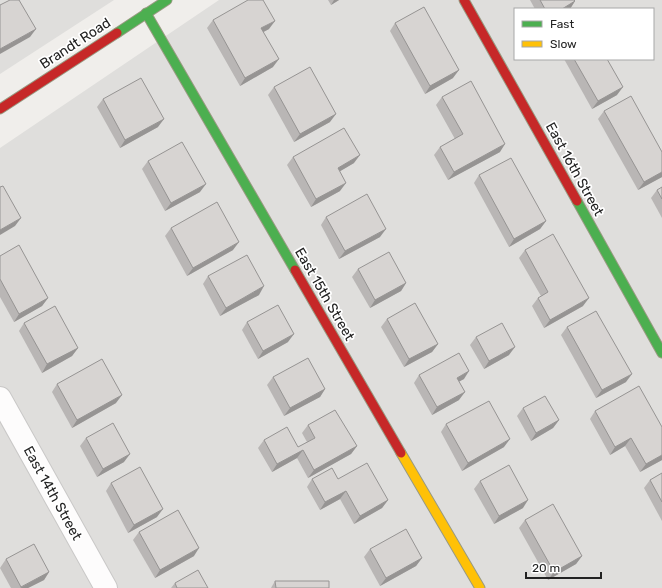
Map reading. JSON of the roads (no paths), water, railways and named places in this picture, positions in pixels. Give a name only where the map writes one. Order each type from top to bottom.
[{"type":"street","name":"Brandt Road","points":[[0,109],[167,0]]},
{"type":"street","name":"East 16th Street","points":[[464,0],[662,352]]},
{"type":"street","name":"East 15th Street","points":[[146,13],[478,587]]},
{"type":"street","name":"East 14th Street","points":[[0,398],[106,588]]}]
